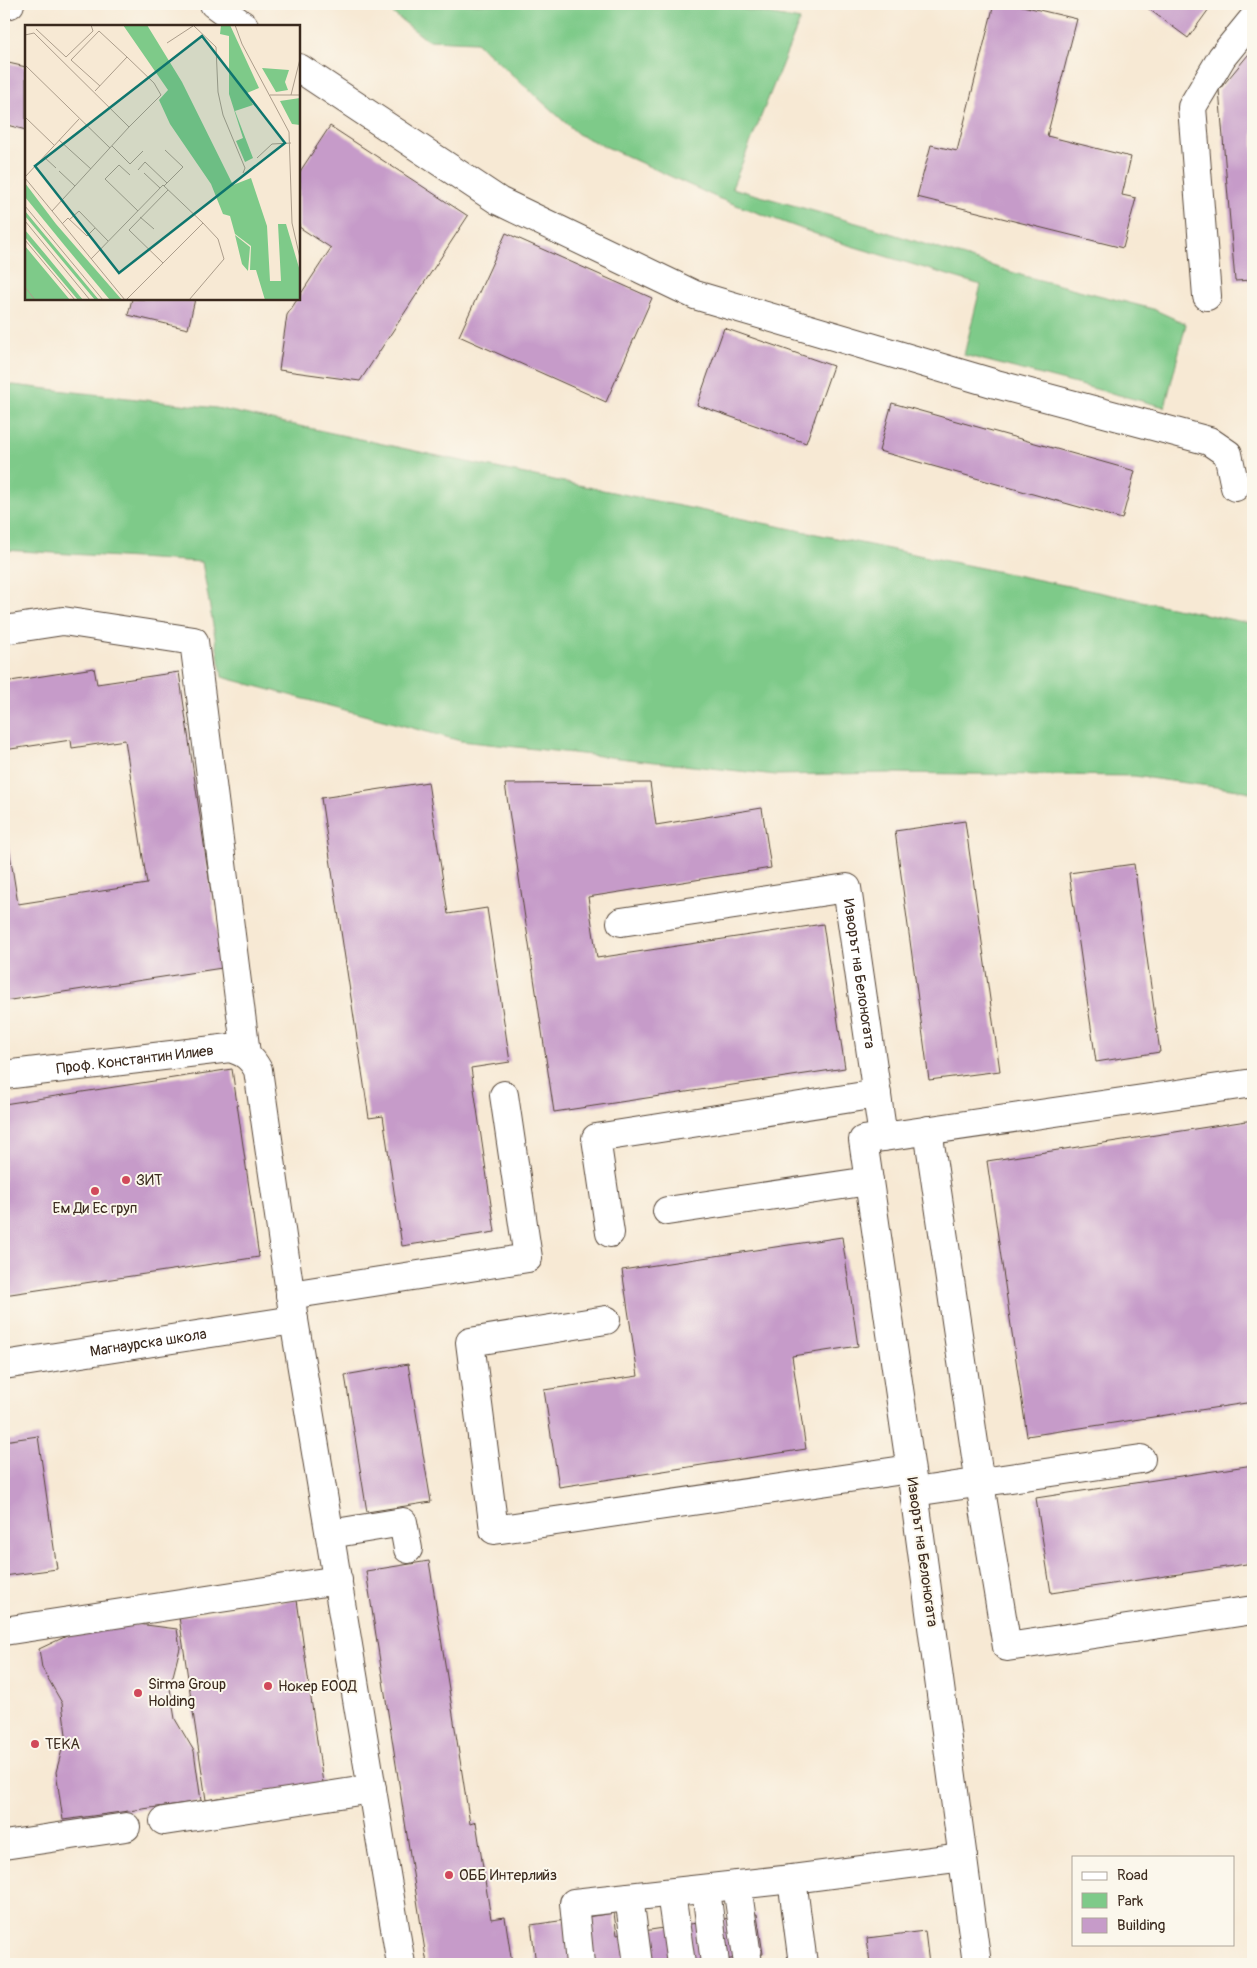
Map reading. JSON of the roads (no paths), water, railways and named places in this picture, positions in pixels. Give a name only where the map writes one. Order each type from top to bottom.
[{"type":"street","points":[[4,6],[10,4]]},
{"type":"street","points":[[214,4],[243,25]]},
{"type":"street","points":[[1207,296],[1192,107],[1222,57],[1253,20]]},
{"type":"street","points":[[300,69],[499,201],[695,295],[996,384],[1209,441],[1228,454],[1235,487]]},
{"type":"street","points":[[4,630],[63,621],[194,641],[252,1062],[401,1964]]},
{"type":"street","name":"Изворът на Белоногата","points":[[621,922],[847,888],[877,1094],[869,1181],[912,1481],[977,1964]]},
{"type":"street","name":"Проф. Константин Илиев","points":[[4,1075],[230,1048],[252,1062]]},
{"type":"street","points":[[873,1138],[1253,1083]]},
{"type":"street","points":[[610,1234],[596,1138],[877,1094]]},
{"type":"street","name":"Магнаурска школа","points":[[4,1365],[528,1258],[504,1096]]},
{"type":"street","points":[[928,1130],[1006,1647],[1253,1610]]},
{"type":"street","points":[[667,1211],[869,1181]]},
{"type":"street","points":[[606,1320],[470,1342],[494,1530],[912,1481],[980,1484],[1140,1459]]},
{"type":"street","points":[[330,1534],[403,1522],[408,1549]]},
{"type":"street","points":[[4,1631],[338,1580]]},
{"type":"street","points":[[164,1821],[372,1789]]},
{"type":"street","points":[[4,1845],[126,1827]]},
{"type":"street","points":[[580,1964],[574,1903],[792,1879],[963,1857]]},
{"type":"street","points":[[792,1879],[803,1964]]},
{"type":"street","points":[[737,1885],[748,1964]]},
{"type":"street","points":[[706,1889],[715,1964]]},
{"type":"street","points":[[671,1892],[681,1964]]},
{"type":"street","points":[[629,1897],[638,1964]]},
{"type":"place","name":"ЗИТ","points":[[126,1180]]},
{"type":"place","name":"Ем Ди Ес груп","points":[[95,1191]]},
{"type":"place","name":"Нокер ЕООД","points":[[268,1686]]},
{"type":"place","name":"Sirma Group Holding","points":[[138,1693]]},
{"type":"place","name":"TEKA","points":[[35,1744]]},
{"type":"place","name":"ОББ Интерлийз","points":[[449,1875]]}]
